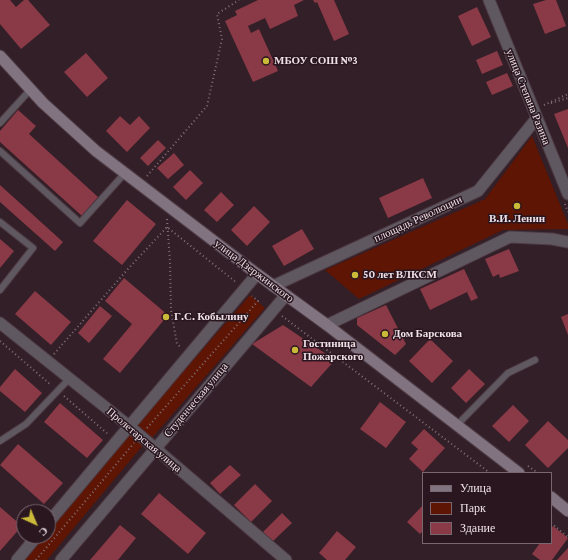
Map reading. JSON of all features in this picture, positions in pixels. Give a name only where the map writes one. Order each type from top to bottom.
[{"type":"main road","name":"улица Дзержинского","points":[[0,56],[30,90],[73,132],[140,185],[327,325],[518,472]]},
{"type":"main road","points":[[552,498],[568,510]]},
{"type":"street","name":"улица Степана Разина","points":[[489,0],[536,119],[568,194]]},
{"type":"street","name":"площадь Революции","points":[[273,286],[478,191],[536,119]]},
{"type":"street","points":[[327,325],[510,237],[552,239],[568,242]]},
{"type":"street","points":[[56,513],[257,274]]},
{"type":"street","name":"Студенческая улица","points":[[60,560],[286,295]]},
{"type":"street","name":"Пролетарская улица","points":[[0,323],[129,426],[286,560]]},
{"type":"street","points":[[17,560],[30,544]]},
{"type":"lane","points":[[0,123],[30,90]]},
{"type":"lane","points":[[0,151],[80,223],[125,173]]},
{"type":"lane","points":[[0,222],[33,248],[0,290]]},
{"type":"lane","points":[[457,425],[508,373],[535,360]]},
{"type":"lane","points":[[0,441],[26,424],[69,379]]},
{"type":"path","points":[[140,185],[207,106],[222,39],[217,14],[239,0]]},
{"type":"path","points":[[568,94],[544,105],[568,98]]},
{"type":"path","points":[[168,206],[167,227],[170,262],[171,310],[177,344],[186,351]]},
{"type":"path","points":[[167,227],[241,287]]},
{"type":"path","points":[[48,361],[127,270],[167,227]]},
{"type":"path","points":[[273,310],[489,472]]},
{"type":"path","points":[[552,524],[568,537]]},
{"type":"green space","points":[[532,136],[568,224],[568,229],[503,230],[359,299],[325,270],[485,199]]},
{"type":"green space","points":[[250,295],[265,308],[151,439],[136,426]]},
{"type":"green space","points":[[129,432],[144,444],[47,560],[22,560],[35,544],[56,544],[56,519]]},
{"type":"building","points":[[0,0],[10,0],[16,7],[24,0],[28,0],[50,25],[21,49],[0,24]]},
{"type":"building","points":[[258,0],[304,0],[294,5],[298,16],[270,29],[265,18],[248,26],[251,33],[259,29],[278,71],[253,82],[225,21],[237,15],[235,11]]},
{"type":"building","points":[[313,0],[334,0],[349,34],[334,41],[317,2],[315,3]]},
{"type":"building","points":[[546,0],[556,0],[566,26],[545,34],[533,4]]},
{"type":"building","points":[[477,7],[491,37],[472,46],[458,16]]},
{"type":"building","points":[[497,51],[503,65],[482,74],[476,60]]},
{"type":"building","points":[[86,53],[108,78],[87,97],[64,72]]},
{"type":"building","points":[[507,73],[513,86],[492,95],[486,82]]},
{"type":"building","points":[[568,109],[568,148],[554,114]]},
{"type":"building","points":[[18,110],[36,126],[29,134],[98,197],[82,216],[0,142],[0,131]]},
{"type":"building","points":[[120,116],[130,125],[139,116],[150,128],[127,152],[106,131]]},
{"type":"building","points":[[158,140],[166,148],[148,166],[140,158]]},
{"type":"building","points":[[174,153],[184,165],[168,179],[157,168]]},
{"type":"building","points":[[190,170],[203,183],[186,200],[173,187]]},
{"type":"building","points":[[423,178],[432,198],[388,218],[379,198]]},
{"type":"building","points":[[0,185],[63,242],[55,251],[0,202]]},
{"type":"building","points":[[221,192],[234,205],[217,222],[204,210]]},
{"type":"building","points":[[127,200],[156,224],[122,265],[93,241]]},
{"type":"building","points":[[254,206],[270,222],[247,246],[231,230]]},
{"type":"building","points":[[302,229],[314,249],[284,266],[272,246]]},
{"type":"building","points":[[0,239],[14,251],[0,268]]},
{"type":"building","points":[[509,249],[519,271],[500,278],[499,274],[493,277],[485,259]]},
{"type":"building","points":[[464,269],[478,298],[471,301],[467,292],[430,310],[420,289]]},
{"type":"building","points":[[124,278],[168,315],[120,373],[103,359],[132,324],[105,301]]},
{"type":"building","points":[[35,291],[71,322],[51,345],[15,314]]},
{"type":"building","name":"Дом Барскова","points":[[386,305],[406,344],[395,355],[357,325],[357,318]]},
{"type":"building","points":[[100,306],[112,316],[89,343],[78,333]]},
{"type":"building","points":[[568,314],[568,335],[561,317]]},
{"type":"building","points":[[283,325],[335,360],[311,387],[252,344]]},
{"type":"building","points":[[430,339],[453,361],[432,383],[409,361]]},
{"type":"building","points":[[15,369],[42,393],[25,412],[0,391],[0,387]]},
{"type":"building","points":[[469,369],[485,384],[466,403],[451,388]]},
{"type":"building","points":[[380,402],[406,422],[386,448],[360,429]]},
{"type":"building","points":[[60,403],[103,440],[87,458],[44,422]]},
{"type":"building","points":[[513,405],[529,421],[509,442],[492,426]]},
{"type":"building","points":[[548,421],[568,440],[568,448],[548,468],[525,445]]},
{"type":"building","points":[[424,429],[445,448],[423,472],[409,459],[418,449],[411,443]]},
{"type":"building","points":[[18,444],[63,483],[44,504],[0,465]]},
{"type":"building","points":[[230,465],[241,475],[220,494],[210,483]]},
{"type":"building","points":[[255,484],[272,501],[251,522],[234,505]]},
{"type":"building","points":[[159,493],[206,533],[188,554],[141,514]]},
{"type":"building","points":[[422,506],[422,532],[420,534],[407,522]]},
{"type":"building","points":[[0,507],[16,521],[16,533],[0,551]]},
{"type":"building","points":[[282,513],[292,523],[272,542],[263,532]]},
{"type":"building","points":[[120,525],[136,538],[118,560],[90,560]]},
{"type":"building","points":[[553,526],[568,538],[552,560],[540,560],[532,554],[539,544],[552,544]]},
{"type":"building","points":[[337,531],[356,547],[345,560],[327,560],[319,553]]},
{"type":"building","points":[[568,548],[568,560],[557,560]]},
{"type":"place","name":"МБОУ СОШ №3","points":[[266,61]]},
{"type":"place","name":"В.И. Ленин","points":[[517,206]]},
{"type":"place","name":"50 лет ВЛКСМ","points":[[355,275]]},
{"type":"place","name":"Г.С. Кобылину","points":[[166,317]]},
{"type":"place","name":"Дом Барскова","points":[[385,334]]},
{"type":"place","name":"Гостиница Пожарского","points":[[295,350]]}]
